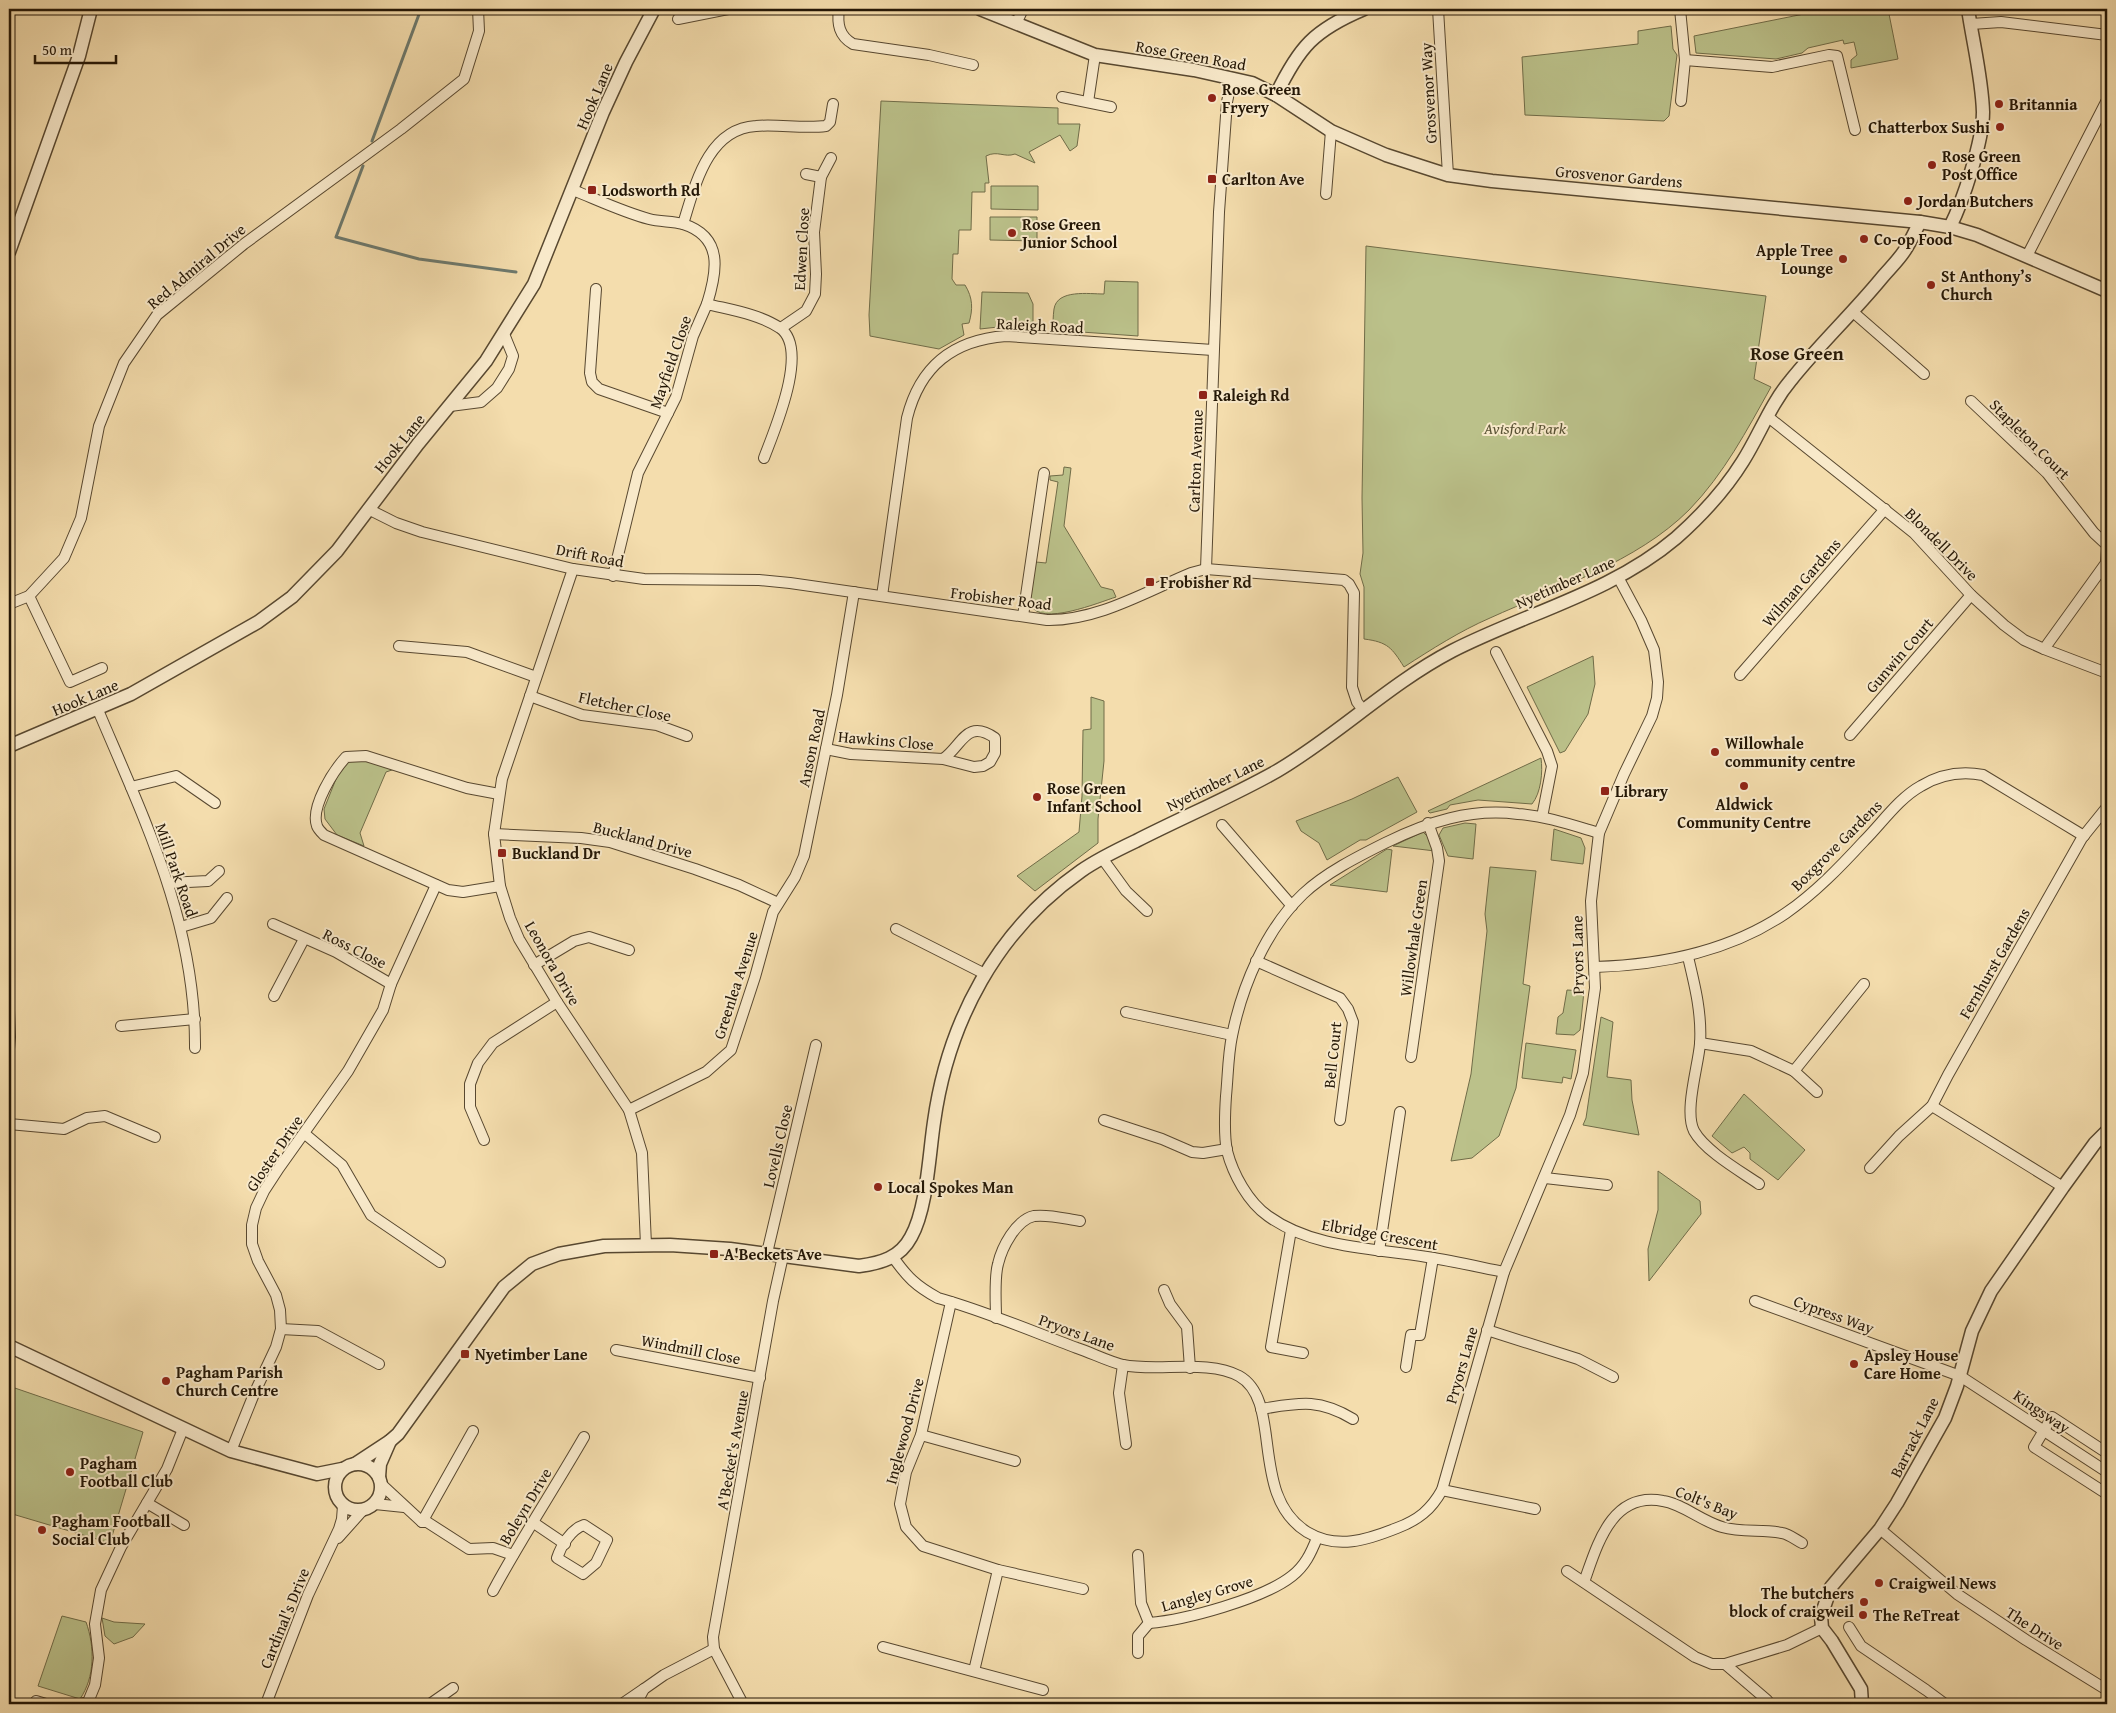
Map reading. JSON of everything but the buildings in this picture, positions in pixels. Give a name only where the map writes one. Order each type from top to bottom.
[{"type":"street","points":[[9,252],[79,56],[91,9]]},
{"type":"street","name":"Red Admiral Drive","points":[[9,604],[29,596],[64,558],[80,518],[99,426],[124,363],[157,315],[244,244],[401,129],[464,79],[478,31],[478,9]]},
{"type":"street","name":"Hook Lane","points":[[9,746],[98,710],[131,694],[258,622],[286,602],[337,552],[418,444],[486,361],[534,284],[603,112],[626,62],[654,9]]},
{"type":"street","points":[[678,19],[728,9]]},
{"type":"street","points":[[839,9],[839,30],[844,39],[853,44],[929,55],[973,65]]},
{"type":"street","name":"Rose Green Road","points":[[980,9],[1095,55],[1194,70],[1232,78],[1252,83],[1276,95]]},
{"type":"street","points":[[1016,24],[1023,9]]},
{"type":"street","points":[[1276,95],[1290,65],[1304,46],[1323,30],[1364,9]]},
{"type":"street","name":"Grosvenor Way","points":[[1438,9],[1448,175]]},
{"type":"street","points":[[1680,9],[1685,60],[1681,100]]},
{"type":"street","points":[[1950,227],[1957,212],[1980,138],[1982,124],[1980,84],[1968,9]]},
{"type":"street","points":[[1971,24],[2002,22],[2107,35]]},
{"type":"street","points":[[1088,102],[1095,55]]},
{"type":"street","points":[[1685,60],[1772,67],[1829,55],[1838,56],[1855,130]]},
{"type":"street","name":"Carlton Avenue","points":[[1206,569],[1219,212],[1228,102],[1232,78]]},
{"type":"street","name":"Grosvenor Gardens","points":[[1276,95],[1331,131],[1386,155],[1448,175],[1492,181],[1920,222],[1950,227],[1976,235],[2107,291]]},
{"type":"street","points":[[1062,98],[1111,107]]},
{"type":"street","points":[[2027,256],[2107,100]]},
{"type":"street","points":[[684,224],[704,165],[711,152],[720,142],[739,130],[755,126],[826,126],[832,116],[833,104]]},
{"type":"street","points":[[1326,194],[1331,131]]},
{"type":"street","name":"Edwen Close","points":[[781,328],[806,311],[815,294],[814,232],[821,177],[831,158]]},
{"type":"street","points":[[806,174],[821,177]]},
{"type":"street","points":[[573,190],[650,219],[684,224],[703,235],[715,252],[714,280],[707,304]]},
{"type":"street","name":"Nyetimber Lane","points":[[355,1464],[390,1441],[416,1411],[504,1287],[532,1264],[559,1254],[604,1246],[646,1245],[730,1249],[859,1266],[879,1264],[903,1250],[916,1226],[926,1179],[940,1086],[962,1022],[985,974],[1003,945],[1025,920],[1082,870],[1102,858],[1279,770],[1322,742],[1421,669],[1452,651],[1618,577],[1656,554],[1701,515],[1725,488],[1744,459],[1766,416],[1787,384],[1853,312],[1905,251],[1920,222]]},
{"type":"street","points":[[596,290],[590,373],[592,382],[599,389],[618,397],[636,401],[668,413]]},
{"type":"street","name":"Mayfield Close","points":[[612,576],[638,473],[668,413],[686,366],[693,336],[707,304],[750,315],[781,328]]},
{"type":"street","points":[[1853,312],[1924,374]]},
{"type":"street","points":[[764,458],[782,408],[789,381],[791,345],[788,336],[781,328]]},
{"type":"street","points":[[450,406],[480,402],[496,388],[509,369],[513,356],[504,334]]},
{"type":"street","name":"Raleigh Road","points":[[882,596],[906,426],[912,398],[921,382],[952,350],[969,342],[1006,336],[1213,350]]},
{"type":"street","name":"Stapleton Court","points":[[1971,401],[2047,473],[2094,533],[2107,546],[2106,563],[2044,649]]},
{"type":"street","name":"Blondell Drive","points":[[1766,416],[1914,533],[1971,595],[2004,625],[2024,640],[2107,673]]},
{"type":"street","points":[[1023,616],[1044,473]]},
{"type":"street","name":"Drift Road","points":[[368,509],[396,524],[422,532],[572,569],[612,576],[644,579],[758,580],[814,586]]},
{"type":"street","name":"Wilman Gardens","points":[[1740,675],[1885,509]]},
{"type":"street","name":"Leonora Drive","points":[[572,569],[502,778],[494,834],[500,886],[516,932],[557,1002],[629,1110],[642,1154],[646,1245]]},
{"type":"street","points":[[1206,569],[1344,580],[1350,584],[1354,593],[1352,687],[1357,702],[1363,710]]},
{"type":"street","name":"Frobisher Road","points":[[814,586],[1047,620],[1080,617],[1190,573],[1206,569]]},
{"type":"street","name":"Pryors Lane","points":[[893,1257],[919,1288],[938,1298],[1123,1365],[1221,1370],[1239,1376],[1245,1380],[1257,1395],[1262,1409],[1276,1493],[1284,1511],[1297,1526],[1317,1538],[1333,1543],[1360,1540],[1398,1528],[1426,1513],[1442,1490],[1504,1272],[1570,1116],[1583,1072],[1595,988],[1591,900],[1599,833],[1652,716],[1657,698],[1658,682],[1654,650],[1641,620],[1618,577]]},
{"type":"street","name":"Anson Road","points":[[778,903],[795,877],[804,856],[837,695],[854,592]]},
{"type":"street","name":"Gunwin Court","points":[[1850,735],[1971,595]]},
{"type":"street","points":[[29,596],[70,682],[102,668]]},
{"type":"street","points":[[399,646],[466,652],[536,677]]},
{"type":"street","points":[[1496,652],[1547,751],[1552,766],[1542,817]]},
{"type":"street","name":"Fletcher Close","points":[[530,696],[582,715],[656,725],[687,736]]},
{"type":"street","name":"Mill Park Road","points":[[98,710],[131,787],[168,883],[181,927],[192,981],[196,1020],[195,1048]]},
{"type":"street","name":"Hawkins Close","points":[[826,749],[851,754],[943,759],[974,767],[983,766],[990,762],[995,753],[994,738],[988,732],[978,730],[969,732],[961,739],[951,754],[943,759]]},
{"type":"street","points":[[499,794],[467,788],[366,756],[346,757],[334,770],[318,804],[316,816],[317,826],[324,835],[436,885],[463,892],[500,886]]},
{"type":"street","name":"Boxgrove Gardens","points":[[1594,967],[1627,966],[1688,957],[1723,946],[1785,914],[1818,888],[1896,806],[1920,786],[1945,775],[1968,772],[1983,774],[2084,836]]},
{"type":"street","points":[[131,787],[176,776],[215,803]]},
{"type":"street","name":"Fernhurst Gardens","points":[[1870,1168],[1899,1136],[1932,1106],[2084,836],[2107,807]]},
{"type":"street","name":"Elbridge Crescent","points":[[1504,1272],[1433,1258],[1322,1241],[1291,1230],[1266,1215],[1245,1192],[1227,1150],[1226,1103],[1232,1035],[1256,961],[1271,932],[1304,893],[1361,855],[1428,823],[1454,816],[1486,813],[1517,813],[1542,817],[1599,833]]},
{"type":"street","name":"Willowhale Green","points":[[1411,1057],[1439,861],[1437,848],[1428,823]]},
{"type":"street","points":[[1222,825],[1292,906]]},
{"type":"street","name":"Buckland Drive","points":[[494,834],[581,838],[610,842],[695,868],[740,885],[778,903]]},
{"type":"street","points":[[1102,858],[1126,891],[1147,911]]},
{"type":"street","points":[[168,883],[208,881],[219,871]]},
{"type":"street","name":"Gloster Drive","points":[[231,1451],[254,1394],[276,1347],[281,1329],[280,1310],[276,1295],[258,1261],[252,1244],[252,1226],[256,1208],[264,1191],[353,1062],[383,1010],[391,984],[436,885]]},
{"type":"street","points":[[181,927],[211,918],[227,898]]},
{"type":"street","name":"Greenlea Avenue","points":[[629,1110],[706,1072],[731,1050],[755,977],[773,912],[778,903]]},
{"type":"street","name":"Ross Close","points":[[273,924],[336,952],[391,984]]},
{"type":"street","points":[[896,929],[985,974]]},
{"type":"street","points":[[534,965],[574,941],[589,937],[629,950]]},
{"type":"street","name":"Ross Close","points":[[274,996],[304,939]]},
{"type":"street","points":[[1688,957],[1698,996],[1700,1043],[1690,1106],[1694,1130],[1706,1145],[1759,1184]]},
{"type":"street","name":"Bell Court","points":[[1256,961],[1340,998],[1348,1009],[1353,1022],[1340,1120]]},
{"type":"street","points":[[1794,1071],[1864,984]]},
{"type":"street","points":[[484,1140],[470,1107],[470,1084],[478,1063],[493,1043],[557,1002]]},
{"type":"street","points":[[9,1010],[9,1049]]},
{"type":"street","points":[[1126,1012],[1232,1035]]},
{"type":"street","points":[[121,1026],[196,1020]]},
{"type":"street","points":[[1700,1043],[1751,1051],[1794,1071],[1817,1092]]},
{"type":"street","name":"Lovells Close","points":[[767,1253],[816,1045]]},
{"type":"street","points":[[1932,1106],[2063,1187]]},
{"type":"street","points":[[1379,1251],[1400,1112]]},
{"type":"street","points":[[9,1124],[64,1130],[87,1118],[105,1116],[155,1137]]},
{"type":"street","points":[[1104,1120],[1162,1139],[1192,1152],[1203,1153],[1227,1150]]},
{"type":"street","name":"Barrack Lane","points":[[1822,1628],[1823,1610],[1831,1587],[1880,1529],[1898,1503],[1945,1418],[1960,1376],[1972,1331],[1991,1291],[2063,1187],[2095,1143],[2107,1131]]},
{"type":"street","points":[[305,1134],[342,1165],[371,1215],[440,1262]]},
{"type":"street","points":[[1545,1178],[1607,1185]]},
{"type":"street","points":[[996,1318],[997,1265],[1007,1243],[1021,1222],[1032,1216],[1080,1221]]},
{"type":"street","points":[[1291,1230],[1271,1347],[1304,1352]]},
{"type":"street","name":"A'Becket's Avenue","points":[[714,1649],[713,1637],[773,1301],[784,1256]]},
{"type":"street","points":[[1406,1367],[1412,1335],[1420,1335],[1433,1258]]},
{"type":"street","points":[[1164,1290],[1170,1304],[1187,1327],[1190,1368]]},
{"type":"street","name":"Cypress Way","points":[[1755,1301],[1960,1376]]},
{"type":"street","name":"Inglewood Drive","points":[[951,1302],[921,1434],[906,1472],[900,1504],[906,1527],[923,1546],[998,1570],[1083,1589]]},
{"type":"street","points":[[281,1329],[318,1331],[379,1364]]},
{"type":"street","points":[[1487,1330],[1578,1359],[1613,1376]]},
{"type":"street","points":[[9,1346],[231,1451],[318,1474],[334,1488],[339,1501],[350,1509],[363,1510],[375,1504],[404,1507]]},
{"type":"street","name":"Windmill Close","points":[[616,1350],[760,1378]]},
{"type":"street","points":[[1123,1365],[1119,1393],[1126,1444]]},
{"type":"street","name":"Kingsway","points":[[1960,1376],[2107,1472]]},
{"type":"street","points":[[1262,1409],[1293,1404],[1311,1404],[1334,1408],[1353,1419]]},
{"type":"street","points":[[2107,1453],[2052,1417],[2034,1447],[2107,1494]]},
{"type":"street","points":[[80,1704],[88,1702],[96,1685],[99,1658],[95,1624],[100,1590],[121,1547],[167,1469],[183,1429]]},
{"type":"street","points":[[422,1522],[473,1432]]},
{"type":"street","points":[[921,1434],[1015,1461]]},
{"type":"street","name":"Boleyn Drive","points":[[493,1591],[584,1437]]},
{"type":"street","name":"Nyetimber Lane","points":[[380,1480],[380,1464],[390,1441]]},
{"type":"street","points":[[318,1474],[355,1464],[369,1467],[404,1507],[422,1522],[427,1522],[469,1549],[493,1548],[513,1555]]},
{"type":"street","points":[[334,1488],[342,1469]]},
{"type":"street","points":[[375,1504],[381,1490],[380,1480]]},
{"type":"street","points":[[1442,1490],[1535,1509]]},
{"type":"street","name":"Colt's Bay","points":[[1584,1582],[1599,1540],[1607,1524],[1621,1510],[1636,1503],[1662,1500],[1720,1526],[1738,1531],[1784,1533],[1802,1543]]},
{"type":"street","points":[[147,1503],[184,1525]]},
{"type":"street","name":"Cardinal's Drive","points":[[266,1704],[308,1595],[342,1519],[344,1506]]},
{"type":"street","name":"Cardinal's Drive","points":[[332,1544],[363,1510]]},
{"type":"street","points":[[534,1523],[564,1544]]},
{"type":"street","points":[[584,1525],[607,1540],[596,1563],[583,1574],[557,1558],[564,1544],[576,1528],[584,1525]]},
{"type":"street","name":"The Drive","points":[[1880,1529],[1957,1594],[2026,1640],[2107,1690]]},
{"type":"street","name":"Langley Grove","points":[[1138,1556],[1141,1603],[1149,1623],[1173,1621],[1260,1594],[1277,1586],[1292,1576],[1307,1561],[1317,1538]]},
{"type":"street","points":[[974,1671],[998,1570]]},
{"type":"street","points":[[1567,1572],[1695,1657],[1712,1664],[1725,1664],[1787,1645],[1822,1628],[1832,1641],[1861,1690],[1862,1704]]},
{"type":"street","points":[[1138,1652],[1138,1636],[1149,1623]]},
{"type":"street","points":[[1849,1627],[1860,1646],[1945,1704]]},
{"type":"street","points":[[883,1647],[1043,1690]]},
{"type":"street","points":[[622,1704],[664,1675],[714,1649],[743,1704]]},
{"type":"street","points":[[1725,1664],[1770,1704]]},
{"type":"street","points":[[430,1704],[453,1688]]},
{"type":"street","points":[[636,1704],[644,1689]]},
{"type":"green space","points":[[1829,9],[1888,9],[1898,59],[1851,68],[1851,60],[1857,55],[1854,42],[1844,44],[1843,40],[1808,48],[1802,53],[1776,59],[1696,53],[1694,36]]},
{"type":"green space","points":[[1671,26],[1673,49],[1677,55],[1669,116],[1664,121],[1525,115],[1522,57],[1638,44],[1638,31]]},
{"type":"green space","points":[[881,101],[1058,108],[1058,124],[1080,124],[1077,146],[1070,151],[1060,135],[1029,152],[1035,163],[1015,154],[990,154],[986,156],[989,183],[985,183],[985,192],[972,192],[971,230],[959,230],[958,254],[953,254],[952,279],[956,285],[965,285],[970,294],[972,308],[969,323],[962,324],[964,335],[939,349],[870,336],[869,315]]},
{"type":"green space","points":[[991,186],[1038,186],[1038,210],[991,209]]},
{"type":"green space","points":[[990,217],[1037,217],[1037,241],[990,240]]},
{"type":"green space","name":"Avisford Park","points":[[1366,246],[1766,296],[1754,379],[1771,387],[1724,467],[1702,496],[1668,528],[1645,545],[1621,559],[1479,623],[1404,667],[1389,647],[1379,642],[1364,639],[1364,587],[1360,574],[1363,553],[1362,498]]},
{"type":"green space","points":[[1105,281],[1138,282],[1138,336],[1053,330],[1054,309],[1056,303],[1061,298],[1067,295],[1082,293],[1104,294]]},
{"type":"green space","points":[[982,292],[1028,293],[1033,304],[1033,329],[998,327],[980,329]]},
{"type":"green space","points":[[1064,467],[1071,468],[1064,526],[1101,587],[1113,590],[1116,597],[1084,608],[1046,614],[1037,611],[1031,605],[1030,590],[1036,562],[1046,563],[1058,482],[1050,480],[1050,476],[1063,475]]},
{"type":"green space","points":[[1593,656],[1595,684],[1588,714],[1565,751],[1560,753],[1527,687]]},
{"type":"green space","points":[[1091,697],[1104,701],[1104,761],[1098,819],[1098,843],[1035,891],[1017,876],[1079,832],[1082,796],[1083,730],[1091,729]]},
{"type":"green space","points":[[1541,758],[1541,782],[1532,804],[1478,800],[1450,805],[1447,809],[1430,813],[1428,811]]},
{"type":"green space","points":[[355,759],[364,759],[395,769],[386,772],[360,833],[364,846],[337,835],[325,819],[324,809],[340,769]]},
{"type":"green space","points":[[1398,777],[1417,812],[1366,840],[1360,840],[1327,860],[1319,843],[1301,831],[1296,821],[1352,799]]},
{"type":"green space","points":[[1465,823],[1476,824],[1473,859],[1448,856],[1439,835],[1443,828]]},
{"type":"green space","points":[[1554,829],[1581,838],[1585,848],[1583,864],[1551,860]]},
{"type":"green space","points":[[1423,832],[1431,840],[1435,851],[1393,846]]},
{"type":"green space","points":[[1387,849],[1392,850],[1387,892],[1330,885]]},
{"type":"green space","points":[[1490,867],[1536,871],[1523,984],[1530,986],[1516,1088],[1499,1136],[1472,1158],[1451,1161],[1471,1074],[1487,931],[1485,914]]},
{"type":"green space","points":[[1567,990],[1584,991],[1580,1030],[1574,1035],[1556,1034],[1558,1017],[1563,1013]]},
{"type":"green space","points":[[1601,1017],[1613,1022],[1607,1077],[1631,1080],[1632,1100],[1639,1135],[1583,1125],[1586,1118]]},
{"type":"green space","points":[[1526,1043],[1576,1050],[1571,1079],[1563,1077],[1562,1083],[1522,1078]]},
{"type":"green space","points":[[1744,1094],[1805,1150],[1778,1180],[1750,1159],[1750,1153],[1744,1147],[1732,1153],[1712,1136]]},
{"type":"green space","points":[[1658,1171],[1700,1201],[1701,1214],[1649,1281],[1648,1249],[1658,1210]]},
{"type":"green space","name":"Pagham Football Club","points":[[9,1386],[143,1432],[110,1543],[9,1513]]},
{"type":"green space","points":[[62,1616],[86,1622],[91,1641],[91,1672],[89,1681],[80,1699],[38,1686]]},
{"type":"green space","points":[[102,1618],[114,1622],[145,1624],[133,1637],[114,1644],[105,1636]]},
{"type":"waterway","points":[[372,141],[421,9]]},
{"type":"waterway","points":[[363,166],[336,237],[419,259],[516,272]]},
{"type":"place","name":"Rose Green Fryery","points":[[1212,98]]},
{"type":"place","name":"Britannia","points":[[1999,104]]},
{"type":"place","name":"Chatterbox Sushi","points":[[2000,127]]},
{"type":"place","name":"Rose Green Post Office","points":[[1932,165]]},
{"type":"place","name":"Carlton Ave","points":[[1212,179]]},
{"type":"place","name":"Lodsworth Rd","points":[[592,190]]},
{"type":"place","name":"Jordan Butchers","points":[[1908,201]]},
{"type":"place","name":"Rose Green Junior School","points":[[1012,233]]},
{"type":"place","name":"Co-op Food","points":[[1864,239]]},
{"type":"place","name":"Apple Tree Lounge","points":[[1843,259]]},
{"type":"place","name":"St Anthony’s Church","points":[[1931,285]]},
{"type":"place","name":"Raleigh Rd","points":[[1203,395]]},
{"type":"place","name":"Frobisher Rd","points":[[1150,582]]},
{"type":"place","name":"Willowhale community centre","points":[[1715,752]]},
{"type":"place","name":"Aldwick Community Centre","points":[[1744,786]]},
{"type":"place","name":"Library","points":[[1605,791]]},
{"type":"place","name":"Rose Green Infant School","points":[[1037,797]]},
{"type":"place","name":"Buckland Dr","points":[[502,853]]},
{"type":"place","name":"Local Spokes Man","points":[[878,1187]]},
{"type":"place","name":"A'Beckets Ave","points":[[714,1254]]},
{"type":"place","name":"Nyetimber Lane","points":[[465,1354]]},
{"type":"place","name":"Apsley House Care Home","points":[[1854,1364]]},
{"type":"place","name":"Pagham Parish Church Centre","points":[[166,1381]]},
{"type":"place","name":"Pagham Football Club","points":[[70,1472]]},
{"type":"place","name":"Pagham Football Social Club","points":[[42,1530]]},
{"type":"place","name":"Craigweil News","points":[[1879,1583]]},
{"type":"place","name":"The butchers block of craigweil","points":[[1864,1602]]},
{"type":"place","name":"The ReTreat","points":[[1863,1615]]},
{"type":"district","name":"Rose Green","points":[[1797,353]]}]
